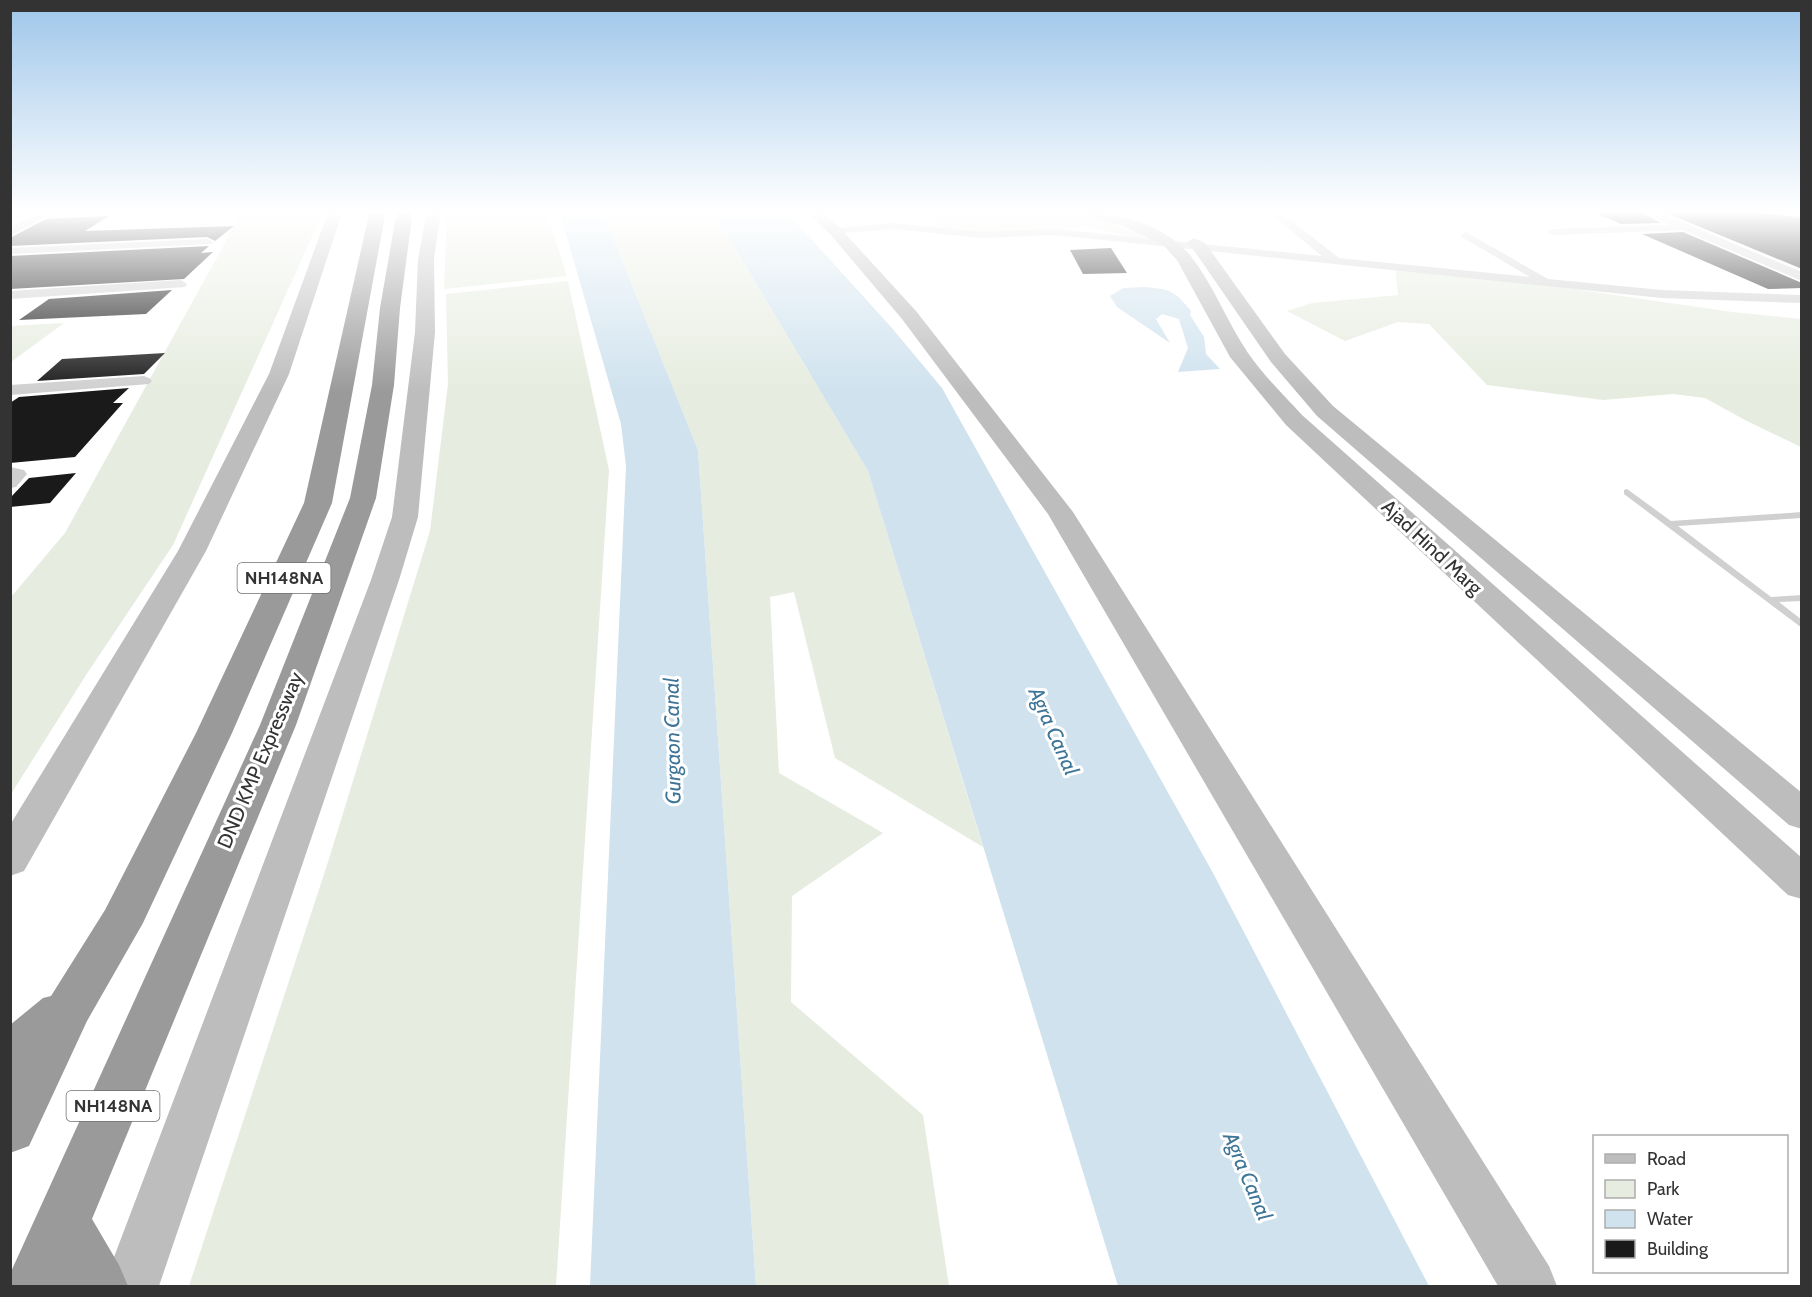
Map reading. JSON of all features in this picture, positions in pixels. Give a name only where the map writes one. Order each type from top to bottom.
[{"type":"highway","name":"NH148NA","points":[[10,1127],[70,1006],[121,923],[214,733],[318,503],[366,271]]},
{"type":"highway","name":"DND KMP Expressway","points":[[35,1287],[189,926],[278,725],[363,498],[383,385],[396,271]]},
{"type":"highway","points":[[10,1056],[70,1006]]},
{"type":"highway","points":[[63,1224],[98,1287]]},
{"type":"street","points":[[10,860],[192,550],[279,374],[315,271]]},
{"type":"street","points":[[131,1287],[319,766],[405,517],[425,332],[426,271]]},
{"type":"street","points":[[868,271],[935,347],[1060,512],[1529,1287]]},
{"type":"street","name":"Ajad Hind Marg","points":[[1191,271],[1240,357],[1294,420],[1802,883]]},
{"type":"street","points":[[1216,271],[1278,358],[1325,411],[1802,815]]},
{"type":"street","points":[[1431,271],[1696,297],[1802,299]]},
{"type":"street","points":[[1504,271],[1518,280]]},
{"type":"street","points":[[1527,271],[1549,283]]},
{"type":"street","points":[[1787,271],[1802,277]]},
{"type":"street","points":[[10,295],[181,284]]},
{"type":"street","points":[[10,390],[144,381]]},
{"type":"street","points":[[10,472],[18,474],[10,483]]},
{"type":"lane","points":[[1627,492],[1802,625]]},
{"type":"lane","points":[[1668,524],[1802,515]]},
{"type":"lane","points":[[1769,600],[1802,598]]},
{"type":"green space","points":[[210,271],[297,271],[173,545],[88,672],[11,794],[11,597],[65,533]]},
{"type":"green space","points":[[445,271],[565,271],[567,276],[444,289]]},
{"type":"green space","points":[[626,271],[748,271],[868,471],[983,847],[835,758],[794,592],[770,597],[779,773],[883,833],[792,896],[791,1002],[923,1115],[949,1286],[756,1286],[698,450]]},
{"type":"green space","points":[[1395,271],[1428,271],[1499,278],[1732,312],[1801,319],[1801,447],[1705,398],[1673,394],[1603,400],[1487,385],[1429,324],[1398,322],[1345,341],[1287,311],[1312,303],[1398,295]]},
{"type":"green space","points":[[568,281],[609,470],[556,1286],[189,1286],[328,862],[430,531],[448,384],[446,294]]},
{"type":"green space","points":[[64,323],[11,362],[11,326]]},
{"type":"water","name":"Gurgaon Canal","points":[[577,271],[626,271],[698,450],[756,1286],[590,1286],[626,466],[621,424]]},
{"type":"water","name":"Agra Canal","points":[[748,271],[840,271],[942,388],[1213,873],[1429,1286],[1118,1286],[868,471]]},
{"type":"water","points":[[1144,287],[1171,292],[1185,304],[1204,337],[1206,354],[1220,369],[1178,372],[1188,348],[1179,319],[1162,314],[1156,319],[1170,343],[1117,307],[1110,296],[1123,288]]},
{"type":"building","points":[[10,271],[193,271],[184,279],[10,289]]},
{"type":"building","points":[[1081,271],[1125,271],[1127,273],[1083,274]]},
{"type":"building","points":[[1726,271],[1773,271],[1802,283],[1802,288],[1768,289]]},
{"type":"building","points":[[172,290],[146,314],[19,320],[49,299]]},
{"type":"building","points":[[165,353],[144,374],[37,381],[62,359]]},
{"type":"building","points":[[129,388],[113,403],[123,403],[75,457],[10,463],[10,403],[19,397]]},
{"type":"building","points":[[76,473],[50,503],[10,507],[10,498],[29,478]]}]
